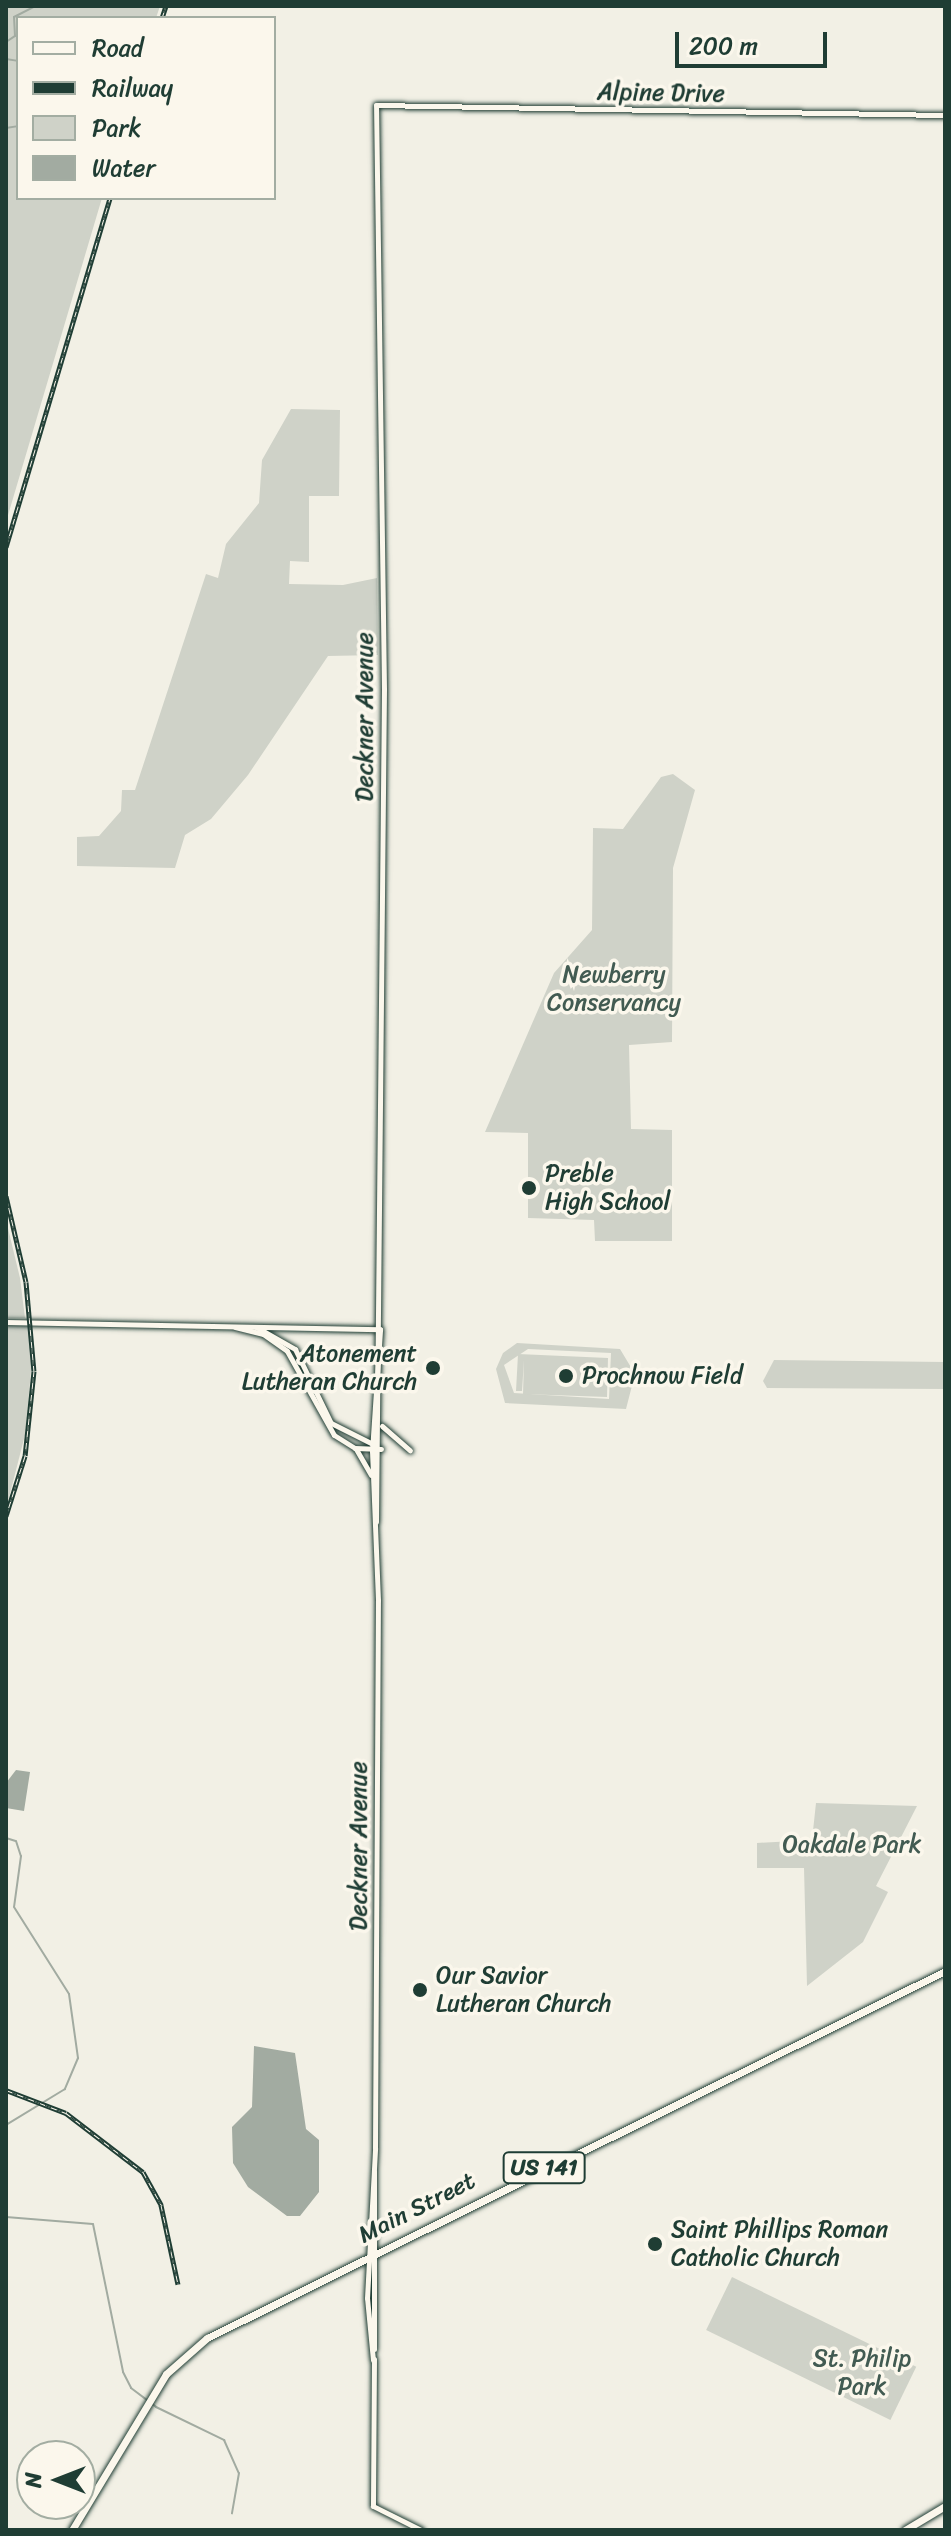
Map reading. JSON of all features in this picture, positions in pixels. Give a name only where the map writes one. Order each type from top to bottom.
[{"type":"main road","name":"Main Street","points":[[72,2530],[171,2368],[207,2338],[372,2253],[945,1971]]},
{"type":"main road","points":[[905,2530],[945,2506]]},
{"type":"street","name":"Alpine Drive","points":[[376,105],[945,115]]},
{"type":"street","name":"Deckner Avenue","points":[[376,105],[384,678],[382,1426],[376,1522],[373,2506],[421,2530]]},
{"type":"street","points":[[6,1322],[247,1324],[380,1329]]},
{"type":"street","points":[[247,1324],[288,1343],[331,1423],[372,1447]]},
{"type":"street","points":[[233,1326],[263,1334],[287,1351],[322,1422],[355,1448],[372,1479]]},
{"type":"street","name":"Deckner Avenue","points":[[376,1522],[372,1447],[380,1329]]},
{"type":"street","points":[[382,1426],[410,1450]]},
{"type":"street","points":[[355,1448],[381,1449]]},
{"type":"green space","points":[[6,6],[160,6],[157,16],[16,16],[16,200],[101,200],[6,522]]},
{"type":"green space","points":[[291,409],[340,410],[339,496],[309,496],[309,562],[290,561],[289,584],[343,585],[377,578],[378,655],[328,656],[248,775],[211,819],[185,835],[175,868],[77,866],[77,837],[99,836],[121,811],[122,790],[135,790],[206,574],[218,578],[226,544],[259,503],[262,460]]},
{"type":"green space","name":"Newberry Conservancy","points":[[673,774],[695,790],[673,868],[672,1042],[629,1045],[631,1129],[672,1130],[672,1241],[595,1241],[594,1220],[528,1218],[528,1133],[485,1132],[554,973],[592,930],[593,828],[623,829],[661,777]]},
{"type":"green space","points":[[6,1220],[20,1278],[25,1318],[6,1318]]},
{"type":"green space","points":[[6,1325],[29,1326],[32,1361],[25,1435],[6,1509]]},
{"type":"green space","points":[[517,1343],[620,1349],[635,1374],[626,1409],[505,1403],[496,1369],[503,1353]],"holes":[[[528,1349],[611,1353],[609,1399],[514,1393],[504,1365]]]},
{"type":"green space","name":"Prochnow Field","points":[[518,1354],[608,1358],[607,1397],[523,1394],[524,1360],[522,1391],[516,1391]]},
{"type":"green space","points":[[774,1360],[945,1362],[945,1389],[767,1388],[763,1381]]},
{"type":"green space","name":"Oakdale Park","points":[[816,1803],[917,1806],[876,1886],[888,1892],[863,1942],[807,1986],[804,1868],[757,1868],[757,1843],[812,1840]]},
{"type":"green space","name":"St. Philip Park","points":[[732,2277],[916,2367],[890,2420],[706,2330]]},
{"type":"water","points":[[16,1770],[30,1772],[24,1811],[6,1808],[6,1783]]},
{"type":"water","points":[[254,2046],[295,2053],[306,2129],[319,2140],[319,2192],[300,2216],[287,2216],[248,2187],[233,2163],[232,2127],[252,2107]]},
{"type":"waterway","points":[[6,42],[15,36],[14,17],[36,6]]},
{"type":"waterway","points":[[6,59],[16,61]]},
{"type":"waterway","points":[[6,128],[16,126]]},
{"type":"waterway","points":[[6,1838],[16,1841],[21,1856],[14,1907],[69,1994],[78,2058],[65,2089],[6,2125]]},
{"type":"waterway","points":[[6,2217],[93,2224],[123,2372],[131,2388],[156,2407],[224,2440],[239,2473],[232,2513]]},
{"type":"railway","points":[[163,16],[166,6]]},
{"type":"railway","points":[[6,547],[109,200]]},
{"type":"railway","points":[[6,1196],[26,1282],[34,1371],[25,1456],[6,1516]]},
{"type":"railway","points":[[6,2090],[66,2113],[143,2172],[161,2205],[178,2284]]},
{"type":"place","name":"Preble High School","points":[[529,1188]]},
{"type":"place","name":"Atonement Lutheran Church","points":[[433,1368]]},
{"type":"place","name":"Prochnow Field","points":[[566,1376]]},
{"type":"place","name":"Our Savior Lutheran Church","points":[[420,1990]]},
{"type":"place","name":"Saint Phillips Roman Catholic Church","points":[[655,2244]]}]
